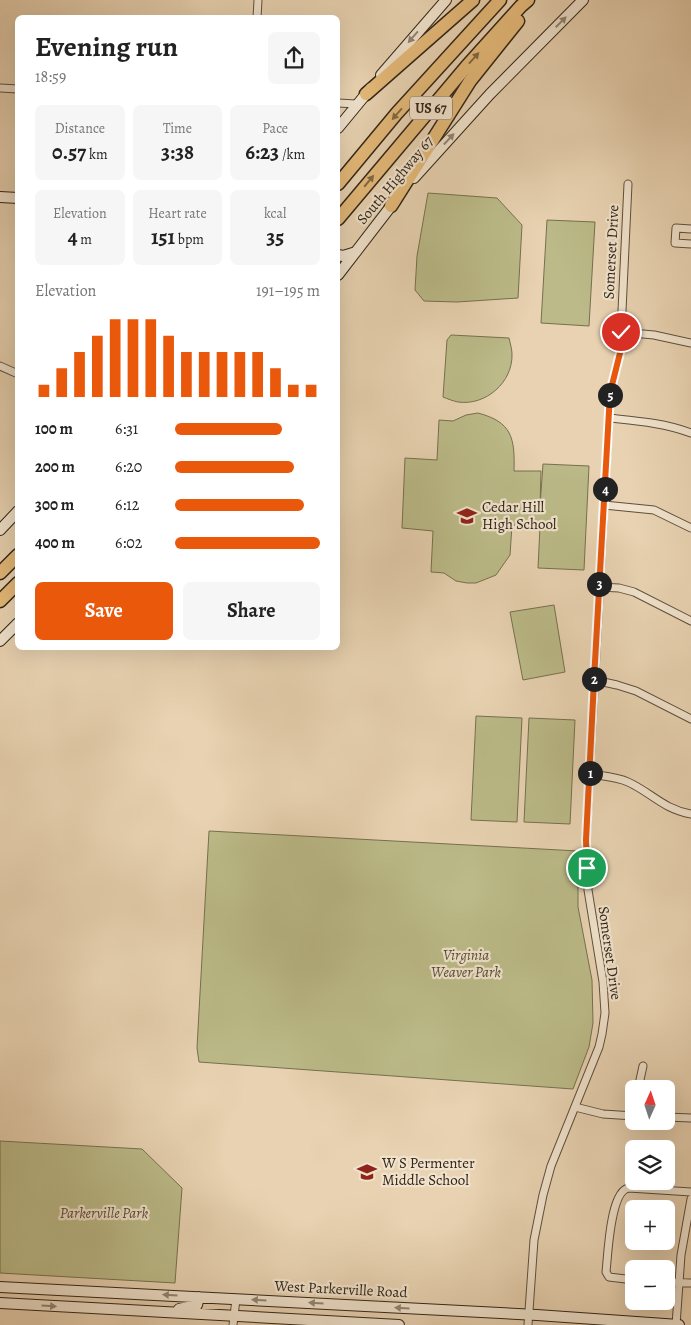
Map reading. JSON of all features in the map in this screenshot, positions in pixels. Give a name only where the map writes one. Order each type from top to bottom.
[{"type":"highway","points":[[366,94],[473,0]]},
{"type":"highway","name":"US 67","points":[[340,182],[397,113],[500,0]]},
{"type":"highway","name":"US 67","points":[[340,216],[466,67],[528,0]]},
{"type":"highway","points":[[391,206],[470,82],[534,0]]},
{"type":"highway","points":[[0,573],[15,558]]},
{"type":"highway","points":[[0,601],[15,586]]},
{"type":"main road","points":[[340,125],[356,104],[446,0]]},
{"type":"main road","name":"South Highway 67","points":[[340,272],[429,160],[490,94],[583,0]]},
{"type":"main road","points":[[0,198],[15,198]]},
{"type":"main road","points":[[340,255],[356,252]]},
{"type":"main road","points":[[0,530],[15,514]]},
{"type":"main road","points":[[0,640],[15,626]]},
{"type":"main road","name":"West Parkerville Road","points":[[0,1287],[342,1304],[529,1320],[677,1325]]},
{"type":"main road","points":[[143,1311],[188,1308],[197,1305],[199,1297]]},
{"type":"main road","points":[[0,1303],[143,1311],[234,1320],[328,1316],[337,1312],[342,1304]]},
{"type":"main road","points":[[280,1318],[399,1325]]},
{"type":"street","points":[[257,15],[258,0]]},
{"type":"street","points":[[0,88],[15,89]]},
{"type":"street","points":[[340,103],[356,104]]},
{"type":"street","name":"Somerset Drive","points":[[529,1320],[534,1240],[541,1204],[551,1166],[599,1047],[605,1013],[603,982],[588,890],[586,840],[610,393],[620,353],[628,184]]},
{"type":"street","points":[[691,229],[676,228],[675,243],[691,244]]},
{"type":"street","points":[[621,332],[691,343]]},
{"type":"street","points":[[0,366],[15,373]]},
{"type":"street","points":[[609,418],[648,422],[678,428],[691,433]]},
{"type":"street","points":[[604,505],[654,510],[691,528]]},
{"type":"street","points":[[599,587],[619,588],[634,592],[691,621]]},
{"type":"street","points":[[594,680],[636,691],[691,719]]},
{"type":"street","points":[[590,774],[627,782],[678,812],[691,814]]},
{"type":"street","points":[[640,1080],[643,1066]]},
{"type":"street","points":[[575,1106],[603,1114],[625,1113]]},
{"type":"street","points":[[675,1117],[691,1118]]},
{"type":"street","points":[[625,1279],[609,1277],[606,1272],[610,1236],[618,1197],[624,1188],[691,1192]]},
{"type":"street","points":[[677,1325],[678,1282],[691,1199]]},
{"type":"street","points":[[678,1282],[691,1283]]},
{"type":"street","points":[[234,1320],[236,1299]]},
{"type":"street","points":[[382,1307],[382,1324]]},
{"type":"green space","points":[[428,193],[497,198],[522,225],[518,298],[457,302],[424,301],[415,290],[417,256]]},
{"type":"green space","points":[[547,220],[595,222],[589,326],[541,323]]},
{"type":"green space","points":[[451,335],[509,338],[512,354],[508,374],[503,383],[488,396],[468,402],[458,402],[443,397],[447,340]]},
{"type":"green space","points":[[478,413],[498,421],[509,433],[514,449],[514,471],[541,471],[540,506],[543,464],[589,466],[584,570],[538,568],[540,527],[512,525],[510,555],[496,575],[476,583],[467,583],[456,581],[444,573],[431,572],[433,531],[402,528],[405,458],[437,460],[439,420],[453,421],[466,415]]},
{"type":"green space","points":[[554,605],[565,672],[523,680],[510,612]]},
{"type":"green space","points":[[476,716],[522,718],[517,822],[471,820]]},
{"type":"green space","points":[[529,718],[575,720],[570,824],[524,822]]},
{"type":"green space","name":"Virginia Weaver Park","points":[[209,831],[578,851],[578,907],[592,980],[593,1023],[589,1047],[573,1089],[199,1062],[197,1048]]},
{"type":"green space","name":"Parkerville Park","points":[[0,1141],[142,1149],[182,1188],[175,1283],[0,1273]]},
{"type":"place","name":"Cedar Hill High School","points":[[467,516]]},
{"type":"place","name":"W S Permenter Middle School","points":[[367,1172]]},
{"type":"route","points":[[587,868],[586,840],[610,393],[620,353],[621,332]]}]
